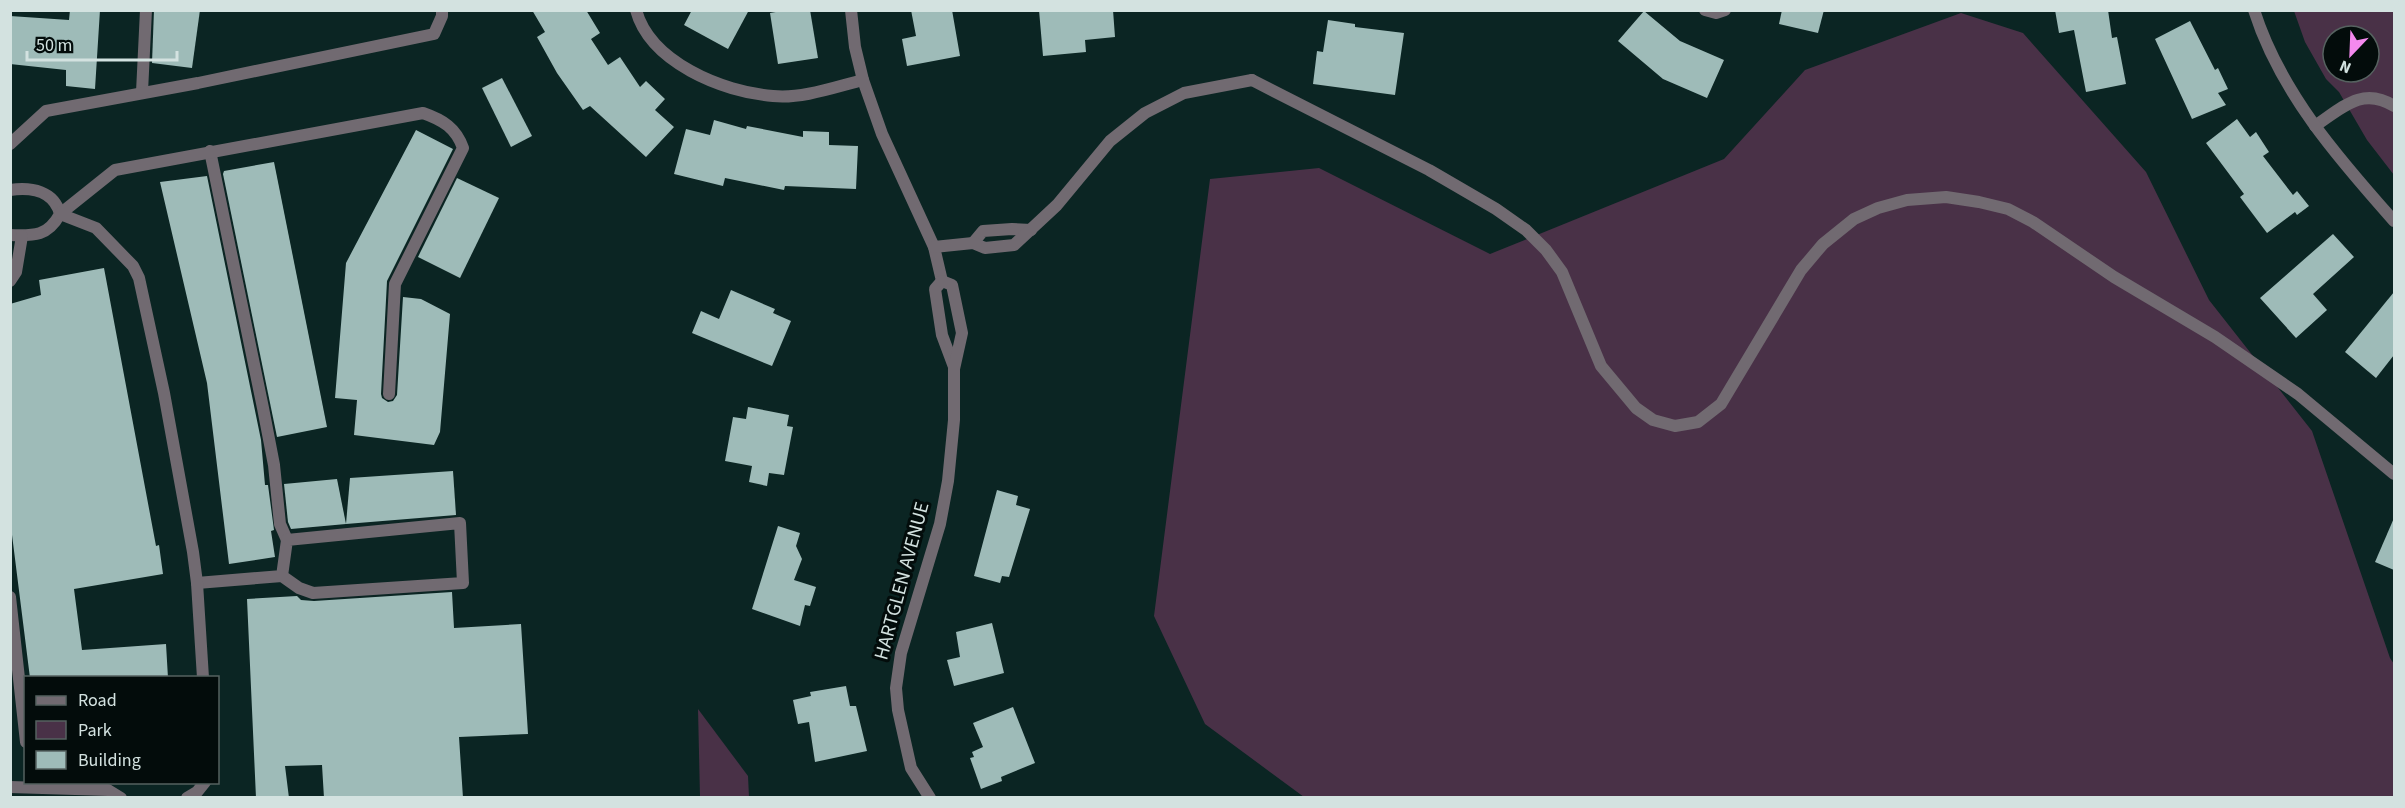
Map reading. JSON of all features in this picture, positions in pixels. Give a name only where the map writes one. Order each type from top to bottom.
[{"type":"street","points":[[142,92],[146,10]]},
{"type":"street","points":[[11,145],[46,111],[198,83],[434,34],[442,16],[442,10]]},
{"type":"street","points":[[636,10],[640,26],[666,55],[688,70],[711,81],[743,91],[773,97],[788,96],[863,80]]},
{"type":"street","name":"HARTGLEN AVENUE","points":[[850,10],[855,47],[863,80],[882,134],[934,248],[942,281]]},
{"type":"street","points":[[1705,10],[1716,13],[1725,10]]},
{"type":"street","points":[[2254,10],[2262,35],[2292,95],[2315,126],[2393,218]]},
{"type":"street","points":[[934,248],[973,243],[983,231],[1031,230],[1058,205],[1110,141],[1145,113],[1184,93],[1252,80],[1429,170],[1496,209],[1526,230],[1546,250],[1562,272],[1601,366],[1636,408],[1653,420],[1675,426],[1698,422],[1720,404],[1802,270],[1823,244],[1854,219],[1878,208],[1907,200],[1946,198],[2008,209],[2033,222],[2114,277],[2215,337],[2289,388],[2394,474]]},
{"type":"street","points":[[2315,126],[2353,101],[2374,96],[2394,106]]},
{"type":"street","points":[[10,281],[16,272],[16,236],[44,233],[53,227],[60,214],[115,170],[423,112],[452,127],[463,148],[395,284],[389,394]]},
{"type":"street","points":[[210,151],[274,465],[280,524],[287,540],[282,576]]},
{"type":"street","points":[[10,190],[45,192],[57,202],[60,214]]},
{"type":"street","points":[[60,214],[96,228],[133,266],[139,278],[164,393],[197,583],[203,676]]},
{"type":"street","name":"HARTGLEN AVENUE","points":[[942,281],[934,289],[942,335],[954,369]]},
{"type":"street","name":"HARTGLEN AVENUE","points":[[930,798],[911,768],[898,710],[896,688],[901,652],[940,524],[954,420],[954,369],[962,333],[952,285],[942,281]]},
{"type":"street","points":[[197,583],[282,576],[298,588],[313,593],[463,583],[460,523],[287,540]]},
{"type":"street","points":[[10,597],[24,724]]},
{"type":"street","points":[[187,798],[204,784]]},
{"type":"street","points":[[10,787],[108,790],[121,798]]},
{"type":"green space","points":[[2294,11],[2394,11],[2394,175],[2367,140],[2339,92],[2331,84],[2381,84],[2381,24],[2321,24],[2321,70],[2305,42]]},
{"type":"green space","points":[[1961,13],[2023,33],[2146,172],[2209,300],[2312,431],[2394,664],[2394,797],[1304,797],[1205,724],[1154,616],[1210,179],[1319,168],[1490,254],[1724,159],[1805,70]]},
{"type":"green space","points":[[698,709],[748,776],[749,797],[700,797]]},
{"type":"building","points":[[70,10],[100,10],[95,89],[66,86],[66,70],[10,64],[10,16],[69,20]]},
{"type":"building","points":[[154,10],[200,10],[192,68],[152,63]]},
{"type":"building","points":[[532,10],[586,10],[600,33],[591,39],[608,65],[620,57],[640,87],[646,81],[665,99],[655,110],[674,127],[646,157],[590,106],[583,110],[557,73],[537,37],[545,32]]},
{"type":"building","points":[[692,10],[749,10],[728,49],[684,25]]},
{"type":"building","points":[[810,10],[818,58],[778,64],[770,13]]},
{"type":"building","points":[[911,10],[952,10],[960,56],[907,66],[902,39],[916,36]]},
{"type":"building","points":[[1039,10],[1113,10],[1115,37],[1085,40],[1086,52],[1043,56]]},
{"type":"building","points":[[1782,10],[1824,10],[1818,33],[1779,24]]},
{"type":"building","points":[[2055,10],[2108,10],[2112,38],[2117,37],[2126,84],[2086,92],[2074,30],[2059,33]]},
{"type":"building","points":[[1644,11],[1680,41],[1724,60],[1707,98],[1663,79],[1618,41]]},
{"type":"building","points":[[1328,20],[1355,24],[1355,27],[1404,33],[1395,95],[1313,84],[1317,51],[1323,52]]},
{"type":"building","points":[[2190,21],[2215,70],[2218,68],[2228,89],[2218,93],[2226,105],[2192,119],[2155,39]]},
{"type":"building","points":[[502,78],[532,136],[511,147],[482,88]]},
{"type":"building","points":[[2237,119],[2250,137],[2256,132],[2269,152],[2263,156],[2293,195],[2297,191],[2309,206],[2297,215],[2295,212],[2267,233],[2240,197],[2244,194],[2206,143]]},
{"type":"building","points":[[714,120],[746,129],[747,126],[803,137],[803,131],[829,132],[829,145],[858,146],[856,189],[785,186],[784,190],[725,178],[723,186],[674,174],[686,129],[710,135]]},
{"type":"building","points":[[416,130],[453,149],[387,281],[381,394],[382,398],[388,402],[393,401],[397,395],[403,297],[421,299],[450,314],[440,432],[434,445],[354,435],[357,400],[335,398],[346,263]]},
{"type":"building","points":[[274,162],[327,427],[277,437],[223,174],[224,171]]},
{"type":"building","points":[[207,176],[261,440],[265,485],[268,485],[274,530],[271,531],[275,557],[229,564],[207,383],[160,182]]},
{"type":"building","points":[[457,178],[499,198],[460,278],[418,257]]},
{"type":"building","points":[[2333,234],[2354,257],[2313,294],[2327,310],[2296,338],[2260,298]]},
{"type":"building","points":[[104,268],[163,574],[74,589],[82,650],[166,644],[168,676],[30,676],[10,519],[10,304],[41,295],[39,280]]},
{"type":"building","points":[[731,290],[775,309],[773,313],[791,321],[772,366],[692,333],[701,311],[719,319]]},
{"type":"building","points":[[2394,292],[2394,355],[2376,378],[2345,352]]},
{"type":"building","points":[[748,407],[789,415],[787,426],[793,427],[784,475],[769,473],[767,486],[749,482],[752,466],[725,461],[733,417],[746,419]]},
{"type":"building","points":[[453,471],[456,515],[346,524],[350,478]]},
{"type":"building","points":[[337,479],[346,524],[291,529],[288,522],[284,484]]},
{"type":"building","points":[[997,490],[1018,496],[1016,505],[1030,509],[1009,577],[1002,576],[1000,583],[974,576]]},
{"type":"building","points":[[2394,518],[2394,570],[2375,562]]},
{"type":"building","points":[[778,526],[800,533],[796,546],[802,559],[794,580],[816,587],[810,606],[805,605],[800,626],[752,609]]},
{"type":"building","points":[[452,592],[454,628],[521,624],[528,734],[459,737],[463,798],[324,798],[322,765],[285,766],[289,798],[256,798],[247,599],[297,596],[301,600],[314,601]]},
{"type":"building","points":[[992,623],[1004,673],[954,686],[947,660],[960,657],[956,632]]},
{"type":"building","points":[[846,686],[850,706],[856,706],[867,751],[815,762],[809,722],[798,724],[793,700],[811,696],[810,692]]},
{"type":"building","points":[[1013,707],[1035,763],[1001,777],[1002,781],[981,789],[970,758],[974,757],[972,752],[983,747],[973,723]]}]
